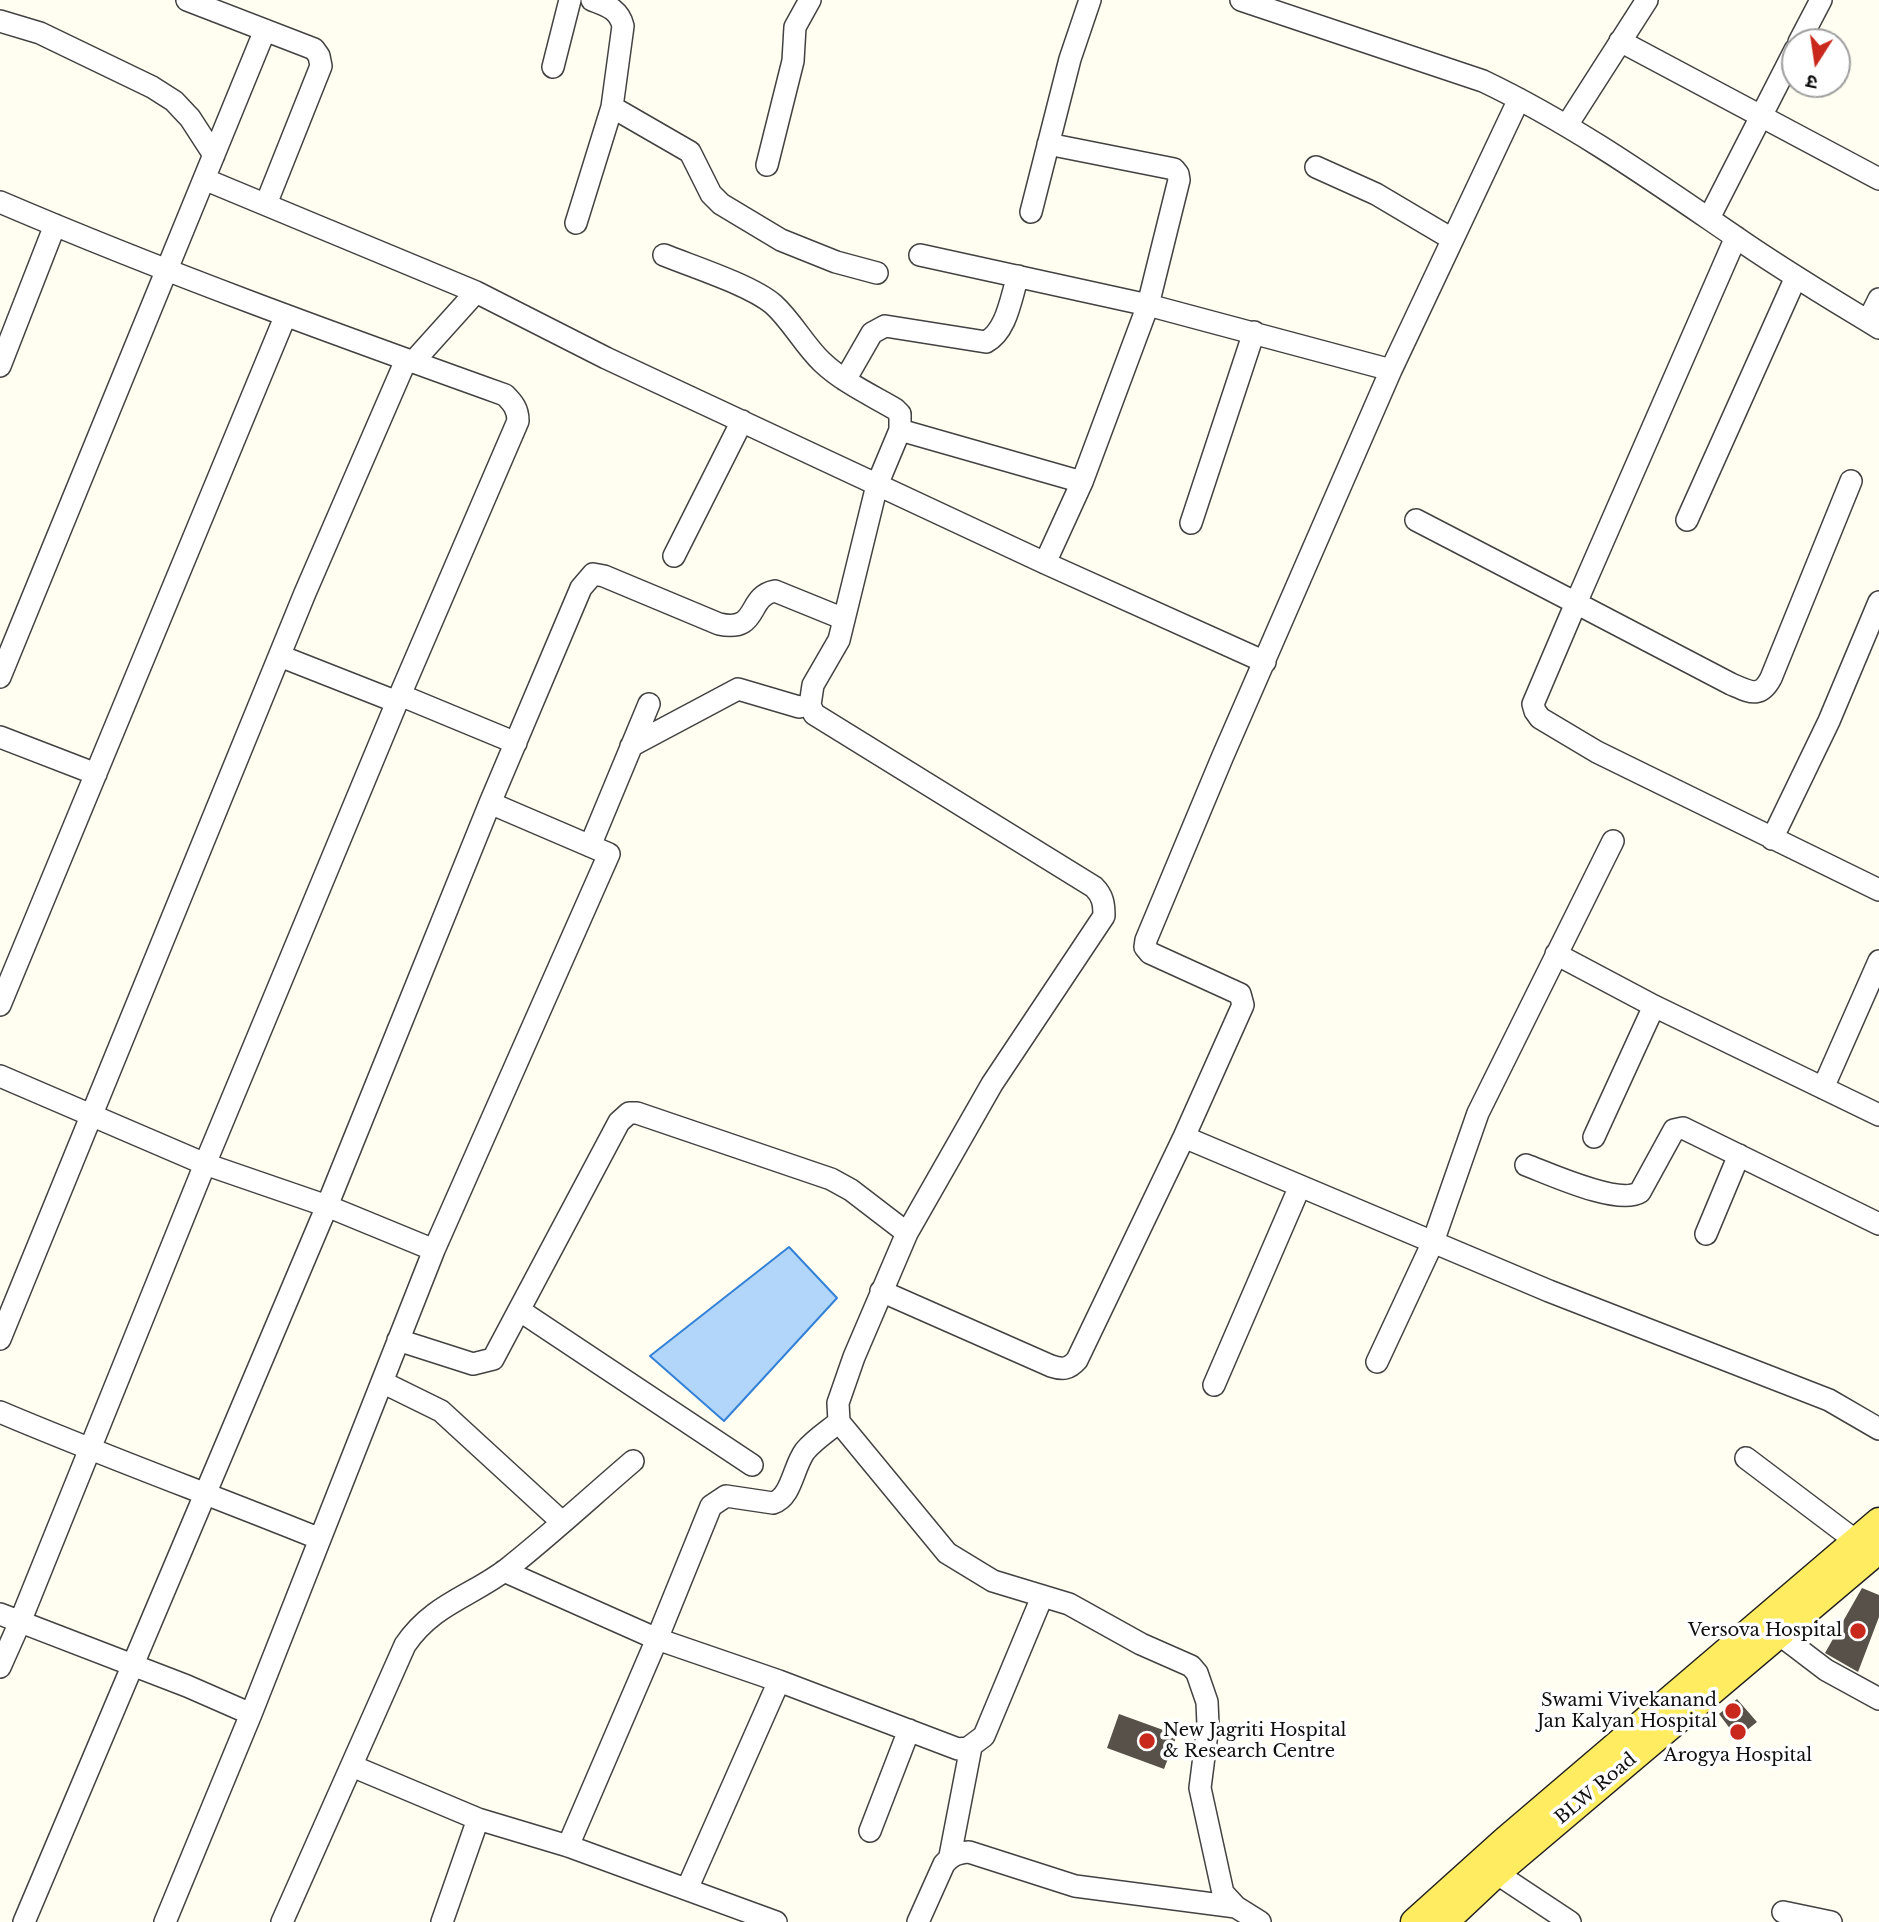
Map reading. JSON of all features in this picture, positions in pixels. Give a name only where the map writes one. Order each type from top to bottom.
[{"type":"main road","points":[[1414,1922],[1488,1868],[1872,1550],[1879,1521]]},
{"type":"main road","name":"BLW Road","points":[[1445,1922],[1488,1868],[1780,1634],[1872,1550]]},
{"type":"street","points":[[187,0],[314,49],[319,56],[321,66],[266,204]]},
{"type":"street","points":[[553,67],[570,0]]},
{"type":"street","points":[[576,223],[612,107],[623,26],[621,17],[615,10],[592,0]]},
{"type":"street","points":[[767,165],[793,61],[795,27],[810,0]]},
{"type":"street","points":[[1031,212],[1070,59],[1090,0]]},
{"type":"street","points":[[1241,0],[1483,81],[1567,125],[1613,153],[1736,237],[1874,324],[1879,299]]},
{"type":"street","points":[[1567,125],[1647,0]]},
{"type":"street","points":[[1806,28],[1821,0]]},
{"type":"street","points":[[1,24],[40,33],[174,100],[190,118],[214,155]]},
{"type":"street","points":[[0,677],[265,30]]},
{"type":"street","points":[[1620,41],[1879,179]]},
{"type":"street","points":[[1709,219],[1781,78]]},
{"type":"street","points":[[881,1291],[1051,1366],[1061,1369],[1071,1367],[1077,1360],[1184,1138],[1241,1012],[1243,999],[1230,989],[1150,953],[1145,947],[1222,758],[1391,370],[1519,99]]},
{"type":"street","points":[[612,107],[690,152],[711,194],[721,204],[781,240],[836,262],[877,273]]},
{"type":"street","points":[[1045,562],[1082,482],[1148,305],[1178,174],[1174,169],[1048,144]]},
{"type":"street","points":[[1316,167],[1376,194],[1452,239]]},
{"type":"street","points":[[204,179],[476,292],[606,358],[1265,662]]},
{"type":"street","points":[[0,202],[285,317],[505,395],[518,413],[517,421],[398,698],[205,1164],[0,1667]]},
{"type":"street","points":[[0,366],[55,225]]},
{"type":"street","points":[[1736,237],[1533,704],[1540,718],[1597,752],[1879,890]]},
{"type":"street","points":[[664,255],[756,293],[772,304],[822,361],[845,380],[895,409],[902,420],[877,485],[839,640],[813,685],[810,705],[814,714],[1094,887],[1101,894],[1104,916],[992,1084],[907,1233],[881,1291],[838,1403],[839,1422],[947,1553],[993,1581],[1069,1604],[1141,1644],[1191,1666],[1197,1673],[1207,1702],[1208,1725],[1200,1788],[1223,1893],[1223,1911]]},
{"type":"street","points":[[920,255],[1148,305],[1391,370]]},
{"type":"street","points":[[845,380],[872,333],[885,326],[986,342],[994,338],[1018,276]]},
{"type":"street","points":[[1687,520],[1796,276]]},
{"type":"street","points":[[0,1339],[280,656],[410,361],[476,292]]},
{"type":"street","points":[[0,1005],[285,317]]},
{"type":"street","points":[[1191,523],[1254,332]]},
{"type":"street","points":[[674,556],[742,421]]},
{"type":"street","points":[[900,430],[1082,482]]},
{"type":"street","points":[[1416,520],[1731,684],[1749,692],[1759,692],[1766,688],[1771,678],[1852,481]]},
{"type":"street","points":[[24,1922],[327,1206],[490,803],[582,587],[593,575],[604,576],[719,624],[730,626],[747,621],[766,592],[775,591],[844,619]]},
{"type":"street","points":[[1772,839],[1829,721],[1879,602]]},
{"type":"street","points":[[280,656],[516,743]]},
{"type":"street","points":[[631,746],[738,689],[799,707],[810,705]]},
{"type":"street","points":[[590,846],[649,704]]},
{"type":"street","points":[[0,737],[96,774]]},
{"type":"street","points":[[165,1922],[251,1714],[434,1250],[609,854],[490,803]]},
{"type":"street","points":[[1377,1362],[1433,1242],[1478,1114],[1613,841]]},
{"type":"street","points":[[1556,954],[1654,1006],[1879,1115]]},
{"type":"street","points":[[1824,1088],[1879,961]]},
{"type":"street","points":[[1594,1137],[1654,1006]]},
{"type":"street","points":[[0,1076],[205,1164],[327,1206],[434,1250]]},
{"type":"street","points":[[398,1340],[473,1363],[493,1359],[618,1122],[629,1112],[831,1179],[851,1190],[907,1233]]},
{"type":"street","points":[[1526,1165],[1588,1188],[1631,1196],[1640,1192],[1674,1130],[1688,1129],[1879,1224]]},
{"type":"street","points":[[1184,1138],[1549,1291],[1829,1400],[1879,1429]]},
{"type":"street","points":[[1706,1234],[1739,1154]]},
{"type":"street","points":[[1214,1385],[1300,1186]]},
{"type":"street","points":[[519,1310],[752,1465]]},
{"type":"street","points":[[382,1382],[441,1411],[562,1522]]},
{"type":"street","points":[[0,1412],[90,1450],[320,1539]]},
{"type":"street","points":[[568,1846],[711,1506],[726,1496],[773,1503],[780,1500],[805,1451],[839,1422]]},
{"type":"street","points":[[1746,1458],[1872,1550]]},
{"type":"street","points":[[282,1922],[405,1645],[416,1629],[431,1615],[504,1571],[633,1461]]},
{"type":"street","points":[[504,1571],[657,1639],[779,1681],[958,1749],[971,1747],[984,1736],[1042,1597]]},
{"type":"street","points":[[0,1614],[187,1686],[251,1714]]},
{"type":"street","points":[[1780,1634],[1826,1670],[1879,1699]]},
{"type":"street","points":[[687,1889],[779,1681]]},
{"type":"street","points":[[870,1831],[909,1730]]},
{"type":"street","points":[[918,1922],[950,1856],[971,1747]]},
{"type":"street","points":[[352,1766],[478,1819],[568,1846],[776,1922]]},
{"type":"street","points":[[442,1922],[478,1819]]},
{"type":"street","points":[[950,1856],[969,1852],[1076,1886],[1223,1911],[1260,1922]]},
{"type":"street","points":[[1488,1868],[1570,1922]]},
{"type":"street","points":[[1783,1913],[1831,1922]]},
{"type":"water","points":[[789,1247],[837,1298],[724,1421],[650,1356]]},
{"type":"building","points":[[1862,1588],[1879,1595],[1879,1617],[1858,1672],[1825,1653]]},
{"type":"building","points":[[1737,1699],[1757,1722],[1737,1738],[1719,1714]]},
{"type":"building","points":[[1119,1714],[1177,1735],[1164,1769],[1107,1748]]},
{"type":"place","name":"Versova Hospital","points":[[1858,1631]]},
{"type":"place","name":"Swami Vivekanand Jan Kalyan Hospital","points":[[1733,1711]]},
{"type":"place","name":"Arogya Hospital","points":[[1738,1732]]},
{"type":"place","name":"New Jagriti Hospital & Research Centre","points":[[1147,1741]]}]
